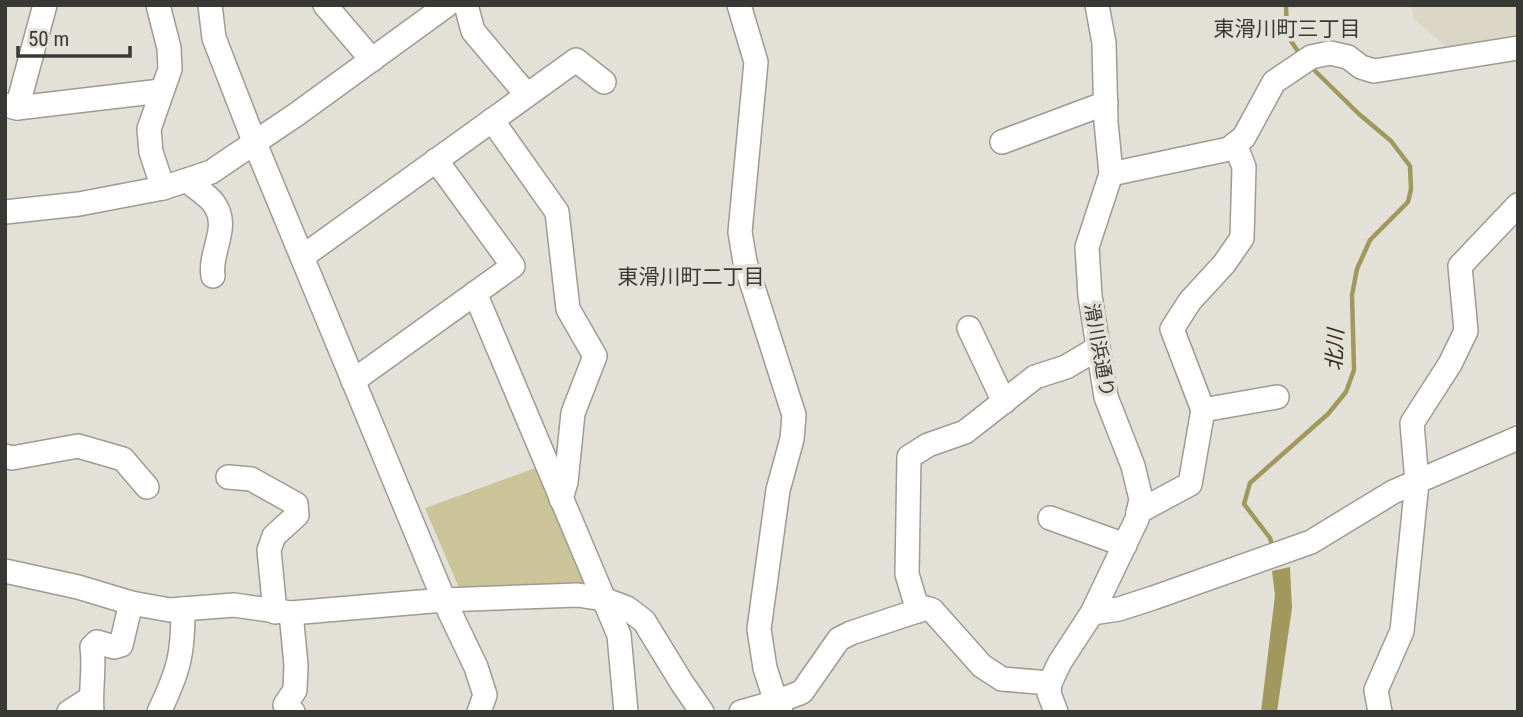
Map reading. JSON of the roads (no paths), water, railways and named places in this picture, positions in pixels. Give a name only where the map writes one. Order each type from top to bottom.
[{"type":"street","points":[[44,5],[11,107],[161,91]]},
{"type":"street","points":[[158,5],[170,48],[170,69],[149,129],[151,152],[163,188]]},
{"type":"street","points":[[210,5],[214,38],[254,141],[444,600],[476,667],[485,695],[479,712]]},
{"type":"street","points":[[325,5],[372,60]]},
{"type":"street","points":[[5,212],[79,204],[163,188],[211,172],[447,5]]},
{"type":"street","points":[[466,5],[472,31],[527,95]]},
{"type":"street","points":[[739,5],[756,62],[740,232],[745,262],[794,415],[792,439],[778,490],[759,629],[765,668],[779,707]]},
{"type":"street","name":"滑川浜通り","points":[[1050,683],[1092,612],[1125,545],[1141,499],[1133,466],[1106,397],[1090,296],[1087,247],[1111,174],[1104,43],[1097,5]]},
{"type":"street","points":[[1111,174],[1229,149],[1244,137],[1274,82],[1302,63],[1330,53],[1348,57],[1361,67],[1374,71],[1518,48]]},
{"type":"street","points":[[302,257],[576,60],[604,82]]},
{"type":"street","points":[[1002,142],[1106,103]]},
{"type":"street","points":[[492,120],[557,212],[568,309],[595,356],[573,413],[562,499]]},
{"type":"street","points":[[1138,512],[1190,484],[1203,410],[1172,329],[1190,301],[1224,264],[1242,238],[1244,167],[1235,144]]},
{"type":"street","points":[[354,382],[513,266],[436,160]]},
{"type":"street","points":[[187,181],[216,205],[222,225],[211,263],[213,276]]},
{"type":"street","points":[[1380,712],[1376,690],[1402,631],[1417,482],[1412,423],[1450,364],[1466,331],[1460,266],[1518,205]]},
{"type":"street","points":[[475,293],[620,635],[626,712]]},
{"type":"street","points":[[969,328],[1004,401]]},
{"type":"street","points":[[918,611],[907,574],[909,457],[928,445],[965,432],[1035,377],[1066,367],[1098,348]]},
{"type":"street","points":[[1203,410],[1277,397]]},
{"type":"street","points":[[1092,612],[1119,609],[1311,542],[1393,492],[1518,438]]},
{"type":"street","points":[[5,456],[12,458],[78,446],[122,459],[147,487]]},
{"type":"street","points":[[228,478],[251,479],[296,504],[297,515],[274,536],[269,550],[296,665],[295,690],[285,705],[293,712]]},
{"type":"street","points":[[1050,518],[1125,545]]},
{"type":"street","points":[[5,571],[78,587],[131,603],[170,610],[234,605],[283,613],[444,600],[578,595],[603,598],[627,608],[643,621],[702,712]]},
{"type":"street","points":[[69,712],[91,705],[94,666],[92,647],[97,642],[114,647],[121,645],[131,603]]},
{"type":"street","points":[[741,712],[779,707],[802,692],[839,639],[926,608],[932,610],[982,666],[1002,678],[1050,683],[1049,693],[1056,712]]},
{"type":"street","points":[[159,712],[179,669],[183,644],[183,609]]},
{"type":"waterway","name":"北川","points":[[1286,5],[1287,35],[1301,56]]},
{"type":"waterway","name":"北川","points":[[1273,548],[1270,538],[1244,504],[1250,483],[1328,414],[1346,392],[1354,370],[1352,295],[1357,269],[1370,240],[1408,202],[1411,189],[1410,166],[1391,141],[1309,65]]},
{"type":"district","name":"東滑川町三丁目","points":[[1287,29]]},
{"type":"district","name":"東滑川町二丁目","points":[[691,277]]}]
